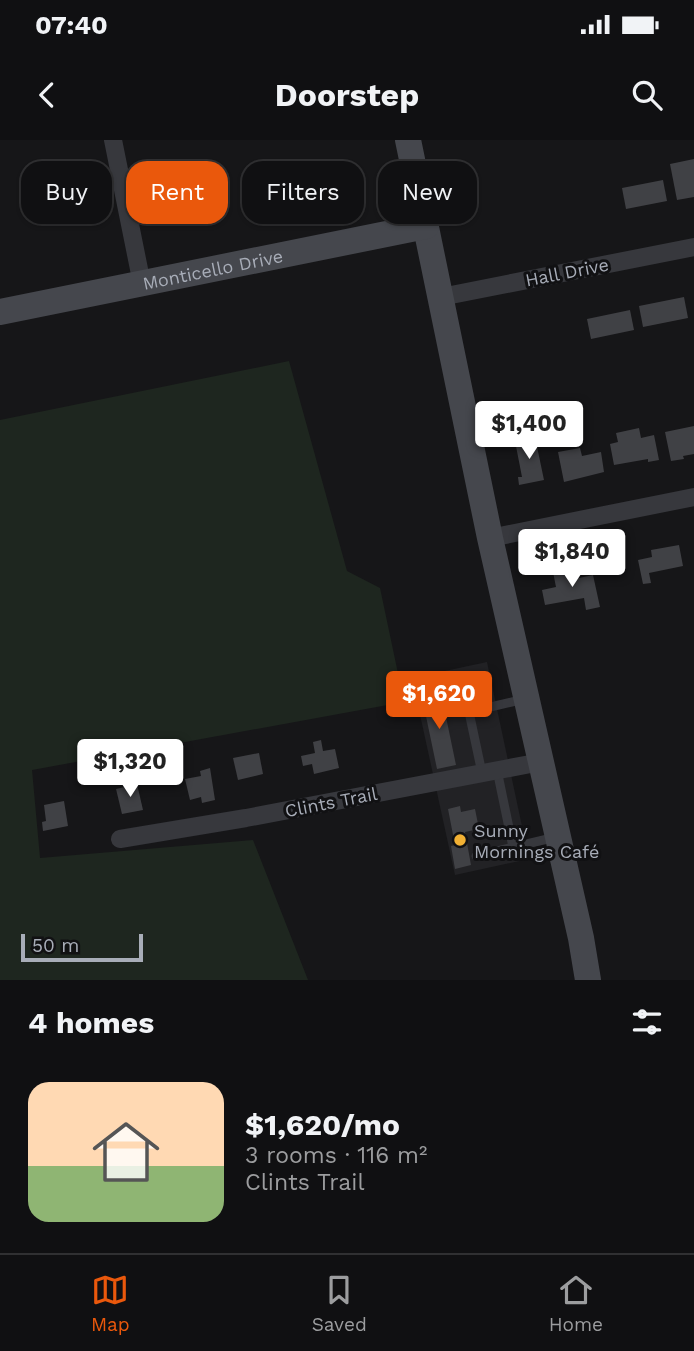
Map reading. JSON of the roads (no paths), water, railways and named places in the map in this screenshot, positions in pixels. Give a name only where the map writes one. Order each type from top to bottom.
[{"type":"main road","points":[[408,140],[490,538],[582,938],[588,980]]},
{"type":"main road","name":"Monticello Drive","points":[[0,312],[426,226]]},
{"type":"street","points":[[113,140],[142,284]]},
{"type":"street","name":"Hall Drive","points":[[441,297],[694,247]]},
{"type":"street","points":[[490,538],[694,497]]},
{"type":"street","name":"Clints Trail","points":[[120,839],[541,762]]},
{"type":"lane","points":[[513,847],[468,712],[527,698]]},
{"type":"lane","points":[[476,856],[559,837]]},
{"type":"place","name":"Sunny Mornings Café","points":[[460,840]]}]
